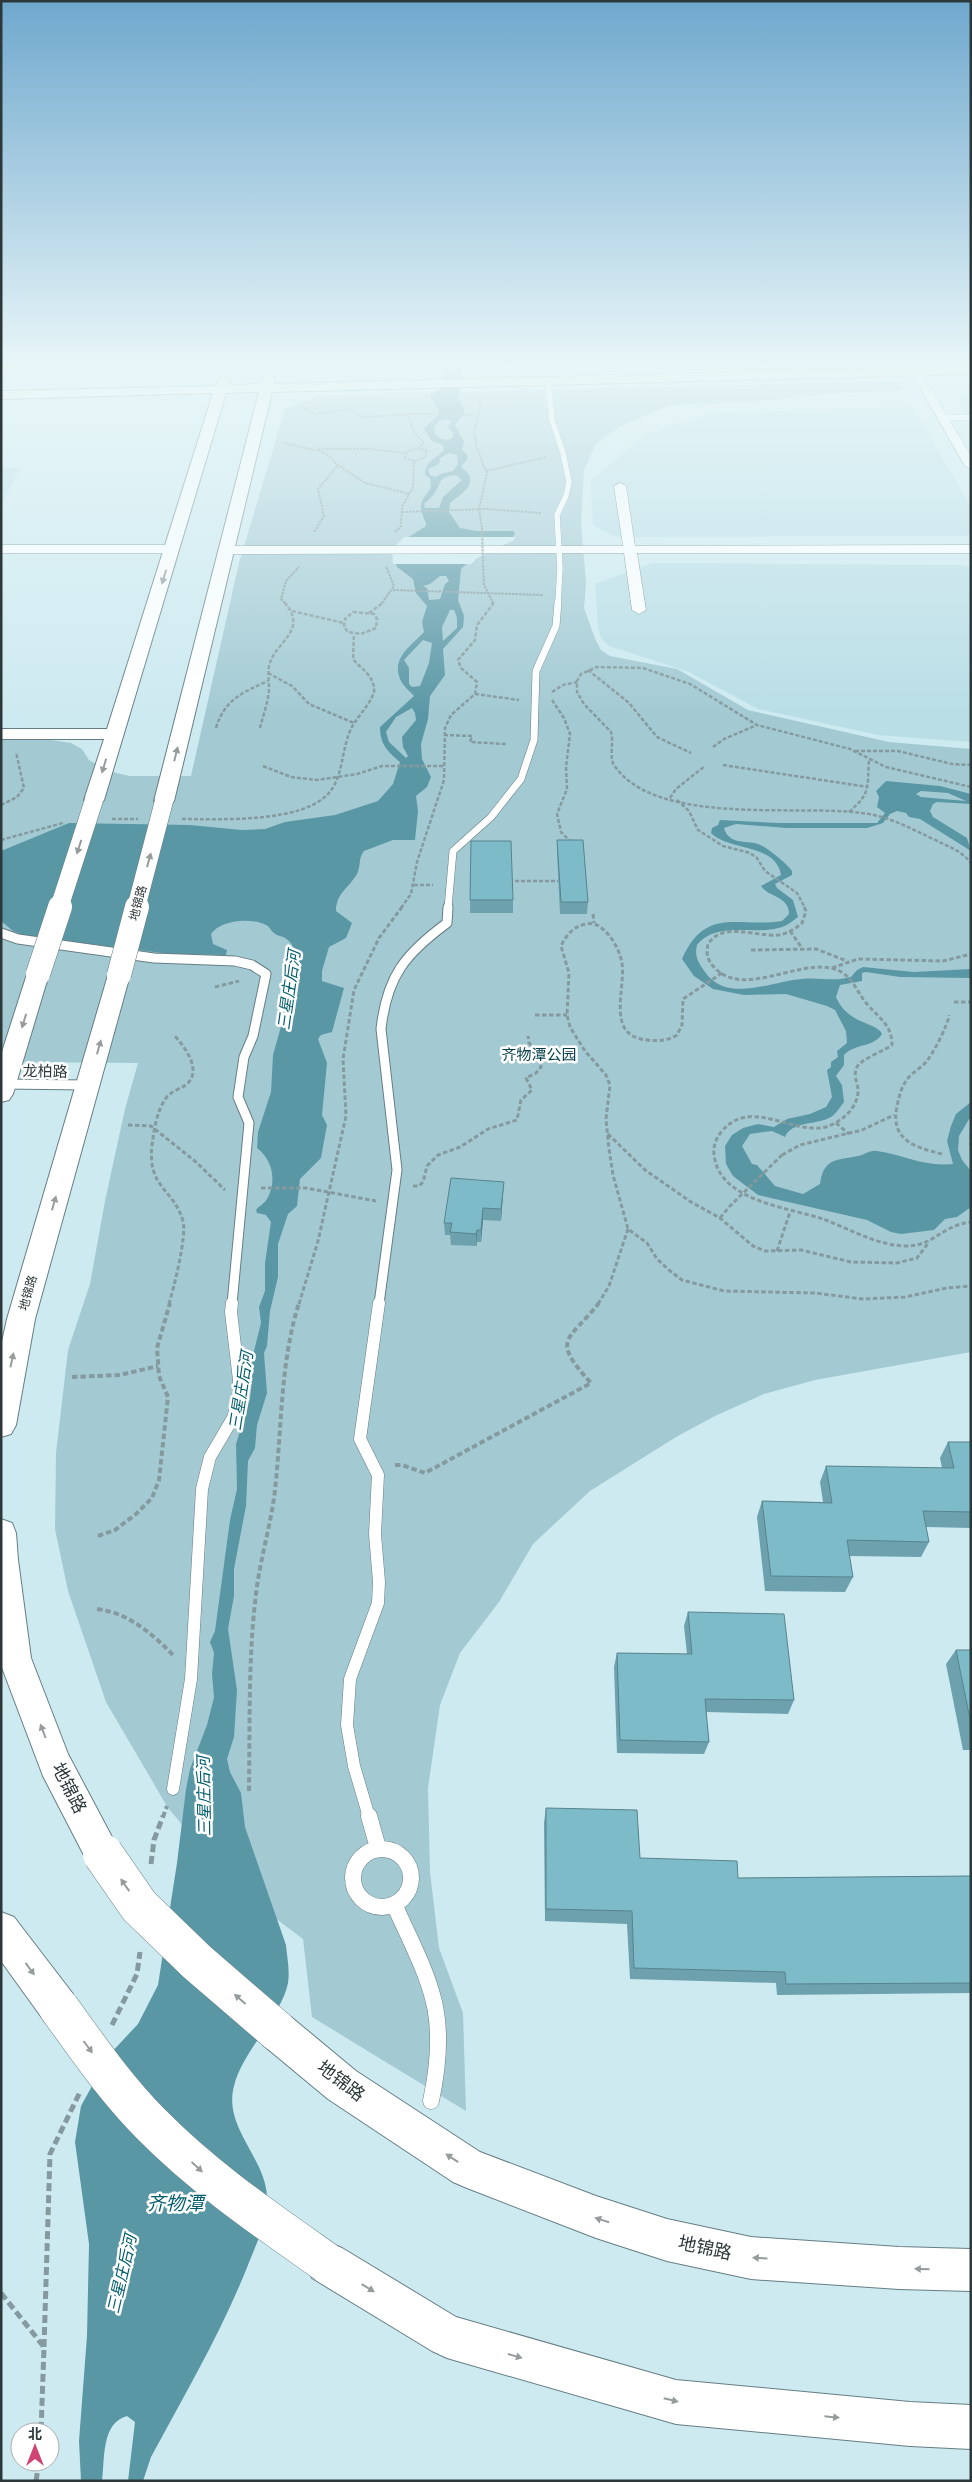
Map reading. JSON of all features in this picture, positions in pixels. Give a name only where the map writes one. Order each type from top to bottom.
[{"type":"street","points":[[2,1087],[193,483]]},
{"type":"street","name":"地锦路","points":[[1,1425],[9,1374],[21,1319],[119,975],[243,483]]},
{"type":"street","points":[[620,486],[639,610]]},
{"type":"street","points":[[1,549],[172,549]]},
{"type":"street","points":[[227,550],[971,549]]},
{"type":"street","points":[[1,734],[114,734]]},
{"type":"street","name":"地锦路","points":[[1,1533],[2,1560],[15,1658],[55,1764],[103,1854],[140,1906],[197,1962],[276,2031],[342,2085],[467,2168],[596,2217],[667,2240],[752,2258],[899,2268],[971,2270]]},
{"type":"street","points":[[1,1930],[115,2082],[151,2124],[209,2178],[327,2263],[447,2336],[676,2402],[910,2424],[971,2427]]},
{"type":"lane","points":[[378,1848],[354,1766],[347,1726],[350,1679],[378,1603],[379,1582],[375,1534],[378,1476],[375,1466],[360,1439],[360,1426],[391,1223],[397,1170],[382,1029],[383,1007],[389,986],[409,952],[447,923],[453,851],[491,817],[521,779],[534,740],[536,671],[556,626],[559,550],[557,515],[566,496],[569,483]]},
{"type":"lane","points":[[1,933],[18,939],[161,960],[224,961],[244,964],[265,972],[265,989],[259,1003],[252,1041],[246,1050],[239,1089],[239,1102],[249,1123],[231,1312],[239,1380],[238,1403],[233,1418],[210,1457],[202,1488],[192,1666],[174,1790]]},
{"type":"lane","name":"龙柏路","points":[[2,1087],[88,1085]]},
{"type":"lane","points":[[378,1848],[394,1851],[402,1856],[409,1872],[407,1890],[394,1904],[377,1907],[369,1905],[361,1899],[354,1883],[357,1864],[370,1852],[378,1848]]},
{"type":"lane","points":[[394,1904],[430,1984],[437,2005],[440,2037],[438,2064],[431,2100]]},
{"type":"path","points":[[314,532],[324,516],[323,507],[318,497],[319,486],[322,483]]},
{"type":"path","points":[[365,483],[410,494]]},
{"type":"path","points":[[249,1791],[252,1634],[256,1592],[275,1493],[282,1426],[283,1378],[297,1308],[310,1273],[346,1116],[343,1060],[354,990],[382,933],[411,894],[417,862],[444,780],[444,735],[451,715],[475,694],[477,682],[461,668],[458,660],[464,650],[475,640],[478,626],[492,604],[489,593],[484,585],[482,528],[479,509],[485,483]]},
{"type":"path","points":[[402,512],[479,509],[557,515]]},
{"type":"path","points":[[303,562],[290,575],[282,587],[283,603],[292,611],[344,623]]},
{"type":"path","points":[[393,590],[546,595]]},
{"type":"path","points":[[260,728],[268,692],[268,673],[273,657],[280,649],[293,626],[292,611]]},
{"type":"path","points":[[353,612],[368,612],[377,617],[378,624],[373,630],[354,634],[346,630],[344,623],[346,616],[353,612]]},
{"type":"path","points":[[181,819],[253,817],[307,808],[327,796],[338,777],[347,741],[354,723],[371,699],[374,686],[371,676],[354,659],[354,634]]},
{"type":"path","points":[[971,764],[952,764],[898,751],[854,751],[757,725],[740,718],[690,684],[667,675],[634,667],[610,666],[587,670],[581,674],[577,682],[577,692],[584,704],[611,732],[614,746],[611,757],[617,770],[626,780],[646,790],[677,800],[759,812],[848,812],[876,815],[892,820],[956,849],[967,857],[971,863]]},
{"type":"path","points":[[587,670],[630,704],[657,737],[691,753]]},
{"type":"path","points":[[268,673],[292,686],[309,704],[354,723]]},
{"type":"path","points":[[216,728],[225,704],[268,681]]},
{"type":"path","points":[[572,842],[561,832],[557,814],[567,790],[566,767],[570,734],[564,718],[552,699],[545,696],[563,685],[577,682]]},
{"type":"path","points":[[475,694],[506,700],[536,700]]},
{"type":"path","points":[[713,747],[724,739],[757,725]]},
{"type":"path","points":[[444,735],[472,736],[470,742],[506,744]]},
{"type":"path","points":[[1,805],[16,797],[24,788],[18,753],[11,750]]},
{"type":"path","points":[[854,751],[886,767],[971,787]]},
{"type":"path","points":[[848,812],[864,799],[868,787],[869,760]]},
{"type":"path","points":[[723,765],[868,787]]},
{"type":"path","points":[[263,766],[278,773],[299,778],[338,777],[390,766],[443,766]]},
{"type":"path","points":[[670,798],[674,792],[697,775],[705,766]]},
{"type":"path","points":[[677,800],[689,811],[698,830],[723,846],[750,853],[757,858],[765,871],[788,885],[802,899],[806,911],[802,924],[790,931],[777,935],[733,932],[716,936],[710,940],[707,953],[712,966],[722,974],[730,978],[747,980],[806,968],[831,968],[848,961],[872,958],[934,961],[950,960],[971,954]]},
{"type":"path","points":[[107,819],[144,819]]},
{"type":"path","points":[[1,840],[66,822]]},
{"type":"path","points":[[500,882],[558,881]]},
{"type":"path","points":[[593,914],[594,923],[611,938],[622,964],[618,1000],[622,1024],[628,1034],[635,1038],[652,1041],[674,1038],[681,1030],[683,999],[722,974]]},
{"type":"path","points":[[375,1466],[402,1465],[425,1473],[592,1383],[571,1361],[567,1353],[568,1343],[571,1333],[598,1304],[609,1286],[628,1229],[613,1176],[606,1119],[610,1085],[606,1074],[575,1036],[567,1015],[569,973],[561,946],[574,928],[594,923]]},
{"type":"path","points":[[790,931],[802,948]]},
{"type":"path","points":[[751,950],[802,948],[825,951],[848,961]]},
{"type":"path","points":[[831,968],[856,985],[864,1001],[887,1024],[892,1035],[892,1045],[858,1066],[855,1074],[857,1096],[848,1114],[836,1123],[803,1126],[783,1119],[755,1116],[737,1120],[724,1130],[716,1140],[714,1155],[719,1171],[736,1187],[763,1203],[790,1212],[820,1218],[866,1238],[905,1246],[929,1242]]},
{"type":"path","points":[[954,1002],[971,1002]]},
{"type":"path","points":[[536,1016],[567,1015]]},
{"type":"path","points":[[942,1154],[909,1143],[897,1130],[894,1115],[900,1091],[911,1075],[928,1060],[934,1051],[938,1038],[947,1028],[949,1016]]},
{"type":"path","points":[[98,1536],[115,1530],[136,1514],[152,1498],[159,1480],[168,1397],[158,1366],[157,1348],[173,1291],[184,1227],[183,1217],[166,1195],[152,1170],[151,1157],[164,1101],[172,1092],[188,1083],[192,1075],[191,1057],[174,1035]]},
{"type":"path","points":[[405,1187],[419,1186],[423,1182],[427,1166],[438,1155],[460,1147],[488,1128],[517,1120],[521,1100],[532,1090],[526,1078],[536,1073],[541,1067],[540,1054],[529,1043],[528,1036]]},
{"type":"path","points":[[720,1218],[782,1155],[800,1145],[862,1130],[894,1115]]},
{"type":"path","points":[[836,1123],[849,1134]]},
{"type":"path","points":[[128,1125],[151,1126],[196,1162],[241,1210]]},
{"type":"path","points":[[608,1133],[645,1170],[691,1202],[720,1218],[753,1246],[765,1250],[801,1250],[851,1262],[897,1263],[917,1258],[929,1242],[946,1229],[971,1222]]},
{"type":"path","points":[[971,1135],[971,1150]]},
{"type":"path","points":[[266,1188],[306,1188],[371,1200]]},
{"type":"path","points":[[777,1250],[790,1212]]},
{"type":"path","points":[[628,1229],[647,1243],[657,1259],[682,1280],[724,1291],[815,1293],[863,1299],[885,1299],[931,1293],[947,1288],[971,1286]]},
{"type":"path","points":[[72,1377],[120,1375],[158,1366]]},
{"type":"path","points":[[97,1609],[117,1612],[144,1628],[177,1659],[192,1666]]},
{"type":"path","points":[[1,2293],[44,2347],[41,2422]]},
{"type":"shaded area","points":[[1,483],[13,483],[1,506]]},
{"type":"shaded area","points":[[591,483],[957,483],[971,507],[971,533],[966,536],[616,537],[593,525]]},
{"type":"shaded area","points":[[652,563],[963,565],[971,568],[971,742],[878,735],[758,709],[689,672],[609,646],[601,638],[598,627],[595,584]]},
{"type":"green space","name":"齐物潭公园","points":[[263,483],[583,483],[581,523],[586,583],[584,608],[601,650],[610,656],[677,669],[748,710],[889,742],[971,749],[971,1352],[815,1380],[764,1394],[715,1416],[676,1437],[590,1491],[533,1544],[499,1602],[460,1653],[440,1705],[428,1788],[430,1872],[439,1948],[463,2013],[466,2111],[312,2017],[303,1939],[263,1909],[208,1855],[168,1808],[106,1702],[68,1591],[55,1529],[56,1453],[68,1350],[90,1284],[105,1201],[125,1109],[138,1063],[1,1062],[1,739],[45,739],[71,743],[82,749],[89,760],[109,771],[129,776],[191,776],[239,563]]},
{"type":"water","name":"齐物潭","points":[[440,483],[436,491],[424,504],[425,508],[439,508],[443,497],[459,483],[470,483],[467,488],[450,503],[449,512],[460,528],[476,531],[513,531],[515,533],[513,538],[475,556],[461,569],[458,600],[464,616],[463,627],[443,649],[445,675],[430,696],[428,719],[421,744],[422,759],[431,777],[427,787],[416,796],[418,811],[415,840],[393,840],[364,851],[357,874],[338,900],[336,911],[352,923],[346,938],[329,947],[322,971],[322,981],[344,988],[332,1032],[321,1035],[318,1039],[327,1063],[322,1115],[327,1125],[321,1158],[300,1179],[297,1206],[288,1214],[278,1244],[278,1277],[270,1311],[267,1346],[264,1353],[267,1393],[257,1425],[255,1448],[248,1461],[246,1506],[234,1569],[234,1596],[228,1629],[237,1690],[234,1737],[227,1759],[230,1772],[241,1793],[245,1827],[286,1945],[289,1969],[288,1983],[284,1995],[238,2073],[232,2101],[239,2129],[265,2182],[267,2196],[266,2214],[258,2240],[227,2314],[151,2457],[143,2481],[128,2481],[135,2422],[127,2416],[119,2420],[108,2434],[104,2453],[102,2481],[81,2481],[79,2441],[87,2336],[89,2244],[75,2142],[81,2106],[109,2055],[138,2024],[158,1985],[177,1863],[186,1789],[190,1769],[207,1725],[214,1697],[212,1674],[214,1653],[210,1642],[215,1631],[230,1520],[237,1489],[236,1444],[250,1399],[252,1380],[249,1371],[261,1323],[259,1307],[265,1291],[265,1263],[271,1222],[266,1215],[257,1213],[256,1210],[267,1199],[272,1186],[270,1165],[257,1148],[258,1132],[271,1092],[273,1055],[289,995],[282,983],[286,976],[296,970],[297,961],[294,948],[284,937],[275,934],[266,925],[252,921],[228,923],[215,929],[211,934],[213,944],[227,950],[226,955],[170,954],[26,936],[13,931],[1,921],[1,851],[69,823],[190,825],[242,830],[265,829],[285,822],[335,815],[378,801],[393,784],[400,762],[385,747],[381,738],[380,727],[414,696],[401,681],[398,666],[403,654],[424,632],[422,622],[427,606],[416,593],[413,579],[397,567],[394,559],[401,542],[426,526],[421,506],[431,484]],"holes":[[[440,576],[446,576],[449,581],[445,584],[440,599],[429,600],[427,588],[423,586],[430,584]],[[450,610],[454,610],[457,618],[457,628],[443,641],[442,627]],[[423,640],[432,643],[429,663],[420,686],[412,687],[409,684],[409,668],[404,660]],[[412,708],[415,713],[416,720],[402,737],[403,747],[408,756],[406,758],[389,742],[386,732],[396,717]]]},
{"type":"water","points":[[886,781],[940,786],[971,794],[971,804],[937,802],[933,804],[930,811],[933,817],[967,838],[971,851],[920,819],[909,817],[906,813],[897,811],[890,814],[883,823],[867,828],[786,828],[736,824],[724,828],[730,837],[738,841],[758,844],[766,848],[792,871],[792,875],[775,884],[777,888],[793,900],[798,917],[786,925],[768,930],[735,930],[714,933],[697,945],[696,953],[701,966],[714,982],[725,987],[737,989],[802,979],[851,977],[857,970],[863,967],[914,972],[971,969],[971,978],[900,977],[866,972],[862,973],[862,981],[840,985],[836,997],[841,1006],[855,1018],[874,1027],[882,1034],[874,1042],[848,1051],[844,1055],[844,1065],[836,1076],[842,1085],[844,1102],[826,1120],[793,1128],[785,1137],[772,1131],[750,1134],[742,1146],[752,1164],[757,1165],[775,1186],[803,1194],[820,1184],[825,1168],[829,1164],[840,1159],[862,1155],[871,1151],[933,1164],[953,1164],[947,1141],[951,1126],[956,1114],[971,1102],[971,1116],[959,1136],[958,1150],[962,1160],[971,1171],[971,1207],[957,1217],[945,1219],[934,1230],[901,1234],[891,1232],[867,1220],[758,1195],[733,1176],[726,1164],[725,1146],[732,1135],[743,1128],[758,1124],[774,1127],[787,1119],[810,1114],[826,1107],[832,1097],[827,1070],[831,1067],[831,1062],[838,1057],[837,1051],[847,1043],[846,1031],[835,1010],[827,1006],[786,994],[744,995],[713,989],[694,976],[682,959],[691,942],[701,932],[712,926],[736,922],[782,921],[789,914],[786,904],[782,900],[764,890],[761,886],[781,875],[777,865],[770,857],[761,852],[728,843],[711,833],[712,828],[718,825],[720,820],[778,823],[877,823],[885,813],[877,807],[879,797],[876,791]],"holes":[[[921,791],[948,793],[966,801],[921,797],[916,794]]]},
{"type":"pier","points":[[404,537],[516,537],[514,540],[477,558],[471,564],[393,564],[392,550]]},
{"type":"building","points":[[557,840],[583,840],[588,902],[561,902]]},
{"type":"building","points":[[471,841],[511,841],[513,900],[470,900]]},
{"type":"building","points":[[451,1178],[504,1182],[501,1209],[483,1208],[481,1230],[477,1230],[476,1234],[450,1232],[452,1223],[444,1223]]},
{"type":"building","points":[[948,1442],[971,1442],[971,1512],[923,1511],[929,1542],[847,1540],[853,1577],[771,1576],[762,1501],[832,1503],[826,1466],[954,1468]]},
{"type":"building","points":[[688,1612],[784,1614],[794,1700],[705,1699],[709,1742],[620,1740],[617,1653],[692,1654]]},
{"type":"building","points":[[956,1650],[971,1650],[971,1724]]},
{"type":"building","points":[[546,1808],[637,1810],[640,1858],[737,1861],[738,1878],[971,1876],[971,1983],[786,1984],[785,1972],[634,1968],[632,1911],[546,1909]]},
{"type":"water label","name":"三星庄后河","points":[[289,990]]},
{"type":"water label","name":"三星庄后河","points":[[241,1391]]},
{"type":"water label","name":"三星庄后河","points":[[204,1796]]},
{"type":"water label","name":"三星庄后河","points":[[122,2274]]}]
